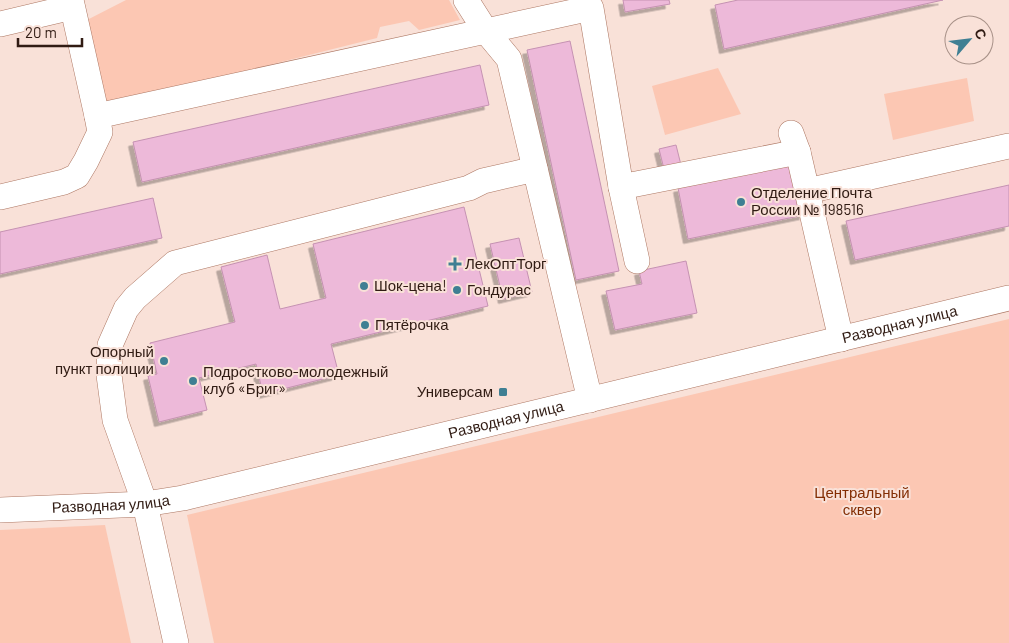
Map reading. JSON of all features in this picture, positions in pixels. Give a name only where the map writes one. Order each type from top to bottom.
[{"type":"street","points":[[466,0],[485,30],[509,60],[590,400]]},
{"type":"street","points":[[0,24],[72,4],[100,132],[76,176],[64,182],[1,192]]},
{"type":"street","points":[[97,116],[591,8],[620,187],[637,262]]},
{"type":"street","points":[[620,187],[794,142],[808,191],[840,339]]},
{"type":"street","points":[[808,191],[1009,146]]},
{"type":"street","points":[[176,643],[145,504],[115,420],[109,375],[110,345],[126,309],[156,278],[175,264],[469,188],[483,181],[535,169]]},
{"type":"street","name":"Разводная улица","points":[[0,510],[145,504],[183,498],[1009,298]]},
{"type":"green space","points":[[126,0],[449,0],[460,20],[419,30],[409,21],[380,27],[377,38],[104,106],[85,21]]},
{"type":"green space","points":[[718,68],[741,114],[665,135],[652,86]]},
{"type":"green space","points":[[967,78],[974,121],[893,140],[884,94]]},
{"type":"green space","name":"Центральный сквер","points":[[1009,319],[1009,643],[214,643],[187,515]]},
{"type":"green space","points":[[105,525],[131,643],[0,643],[0,530]]},
{"type":"building","points":[[623,0],[669,0],[670,4],[625,12]]},
{"type":"building","points":[[738,0],[943,0],[724,49],[715,5]]},
{"type":"building","points":[[570,41],[619,271],[576,280],[527,50]]},
{"type":"building","points":[[480,65],[489,105],[142,182],[133,142]]},
{"type":"building","points":[[676,145],[682,169],[665,173],[659,149]]},
{"type":"building","name":"Отделение Почта России № 198516","points":[[793,164],[804,215],[688,239],[678,188]]},
{"type":"building","points":[[1009,185],[1009,226],[855,260],[846,221]]},
{"type":"building","points":[[153,198],[162,238],[0,274],[0,232]]},
{"type":"building","points":[[464,207],[488,306],[331,344],[339,375],[263,394],[256,364],[199,378],[207,410],[159,422],[148,376],[157,374],[150,343],[235,322],[221,267],[267,255],[280,309],[326,298],[313,244]]},
{"type":"building","points":[[519,238],[532,292],[503,299],[490,244]]},
{"type":"building","points":[[686,261],[697,313],[615,330],[606,291],[642,284],[639,271]]},
{"type":"place","name":"Отделение Почта России № 198516","points":[[741,202]]},
{"type":"place","name":"ЛекОптТорг","points":[[455,264]]},
{"type":"place","name":"Шок-цена!","points":[[364,286]]},
{"type":"place","name":"Гондурас","points":[[457,290]]},
{"type":"place","name":"Пятёрочка","points":[[365,325]]},
{"type":"place","name":"Опорный пункт полиции","points":[[164,361]]},
{"type":"place","name":"Подростково-молодежный клуб «Бриг»","points":[[193,381]]},
{"type":"place","name":"Универсам","points":[[503,392]]}]
